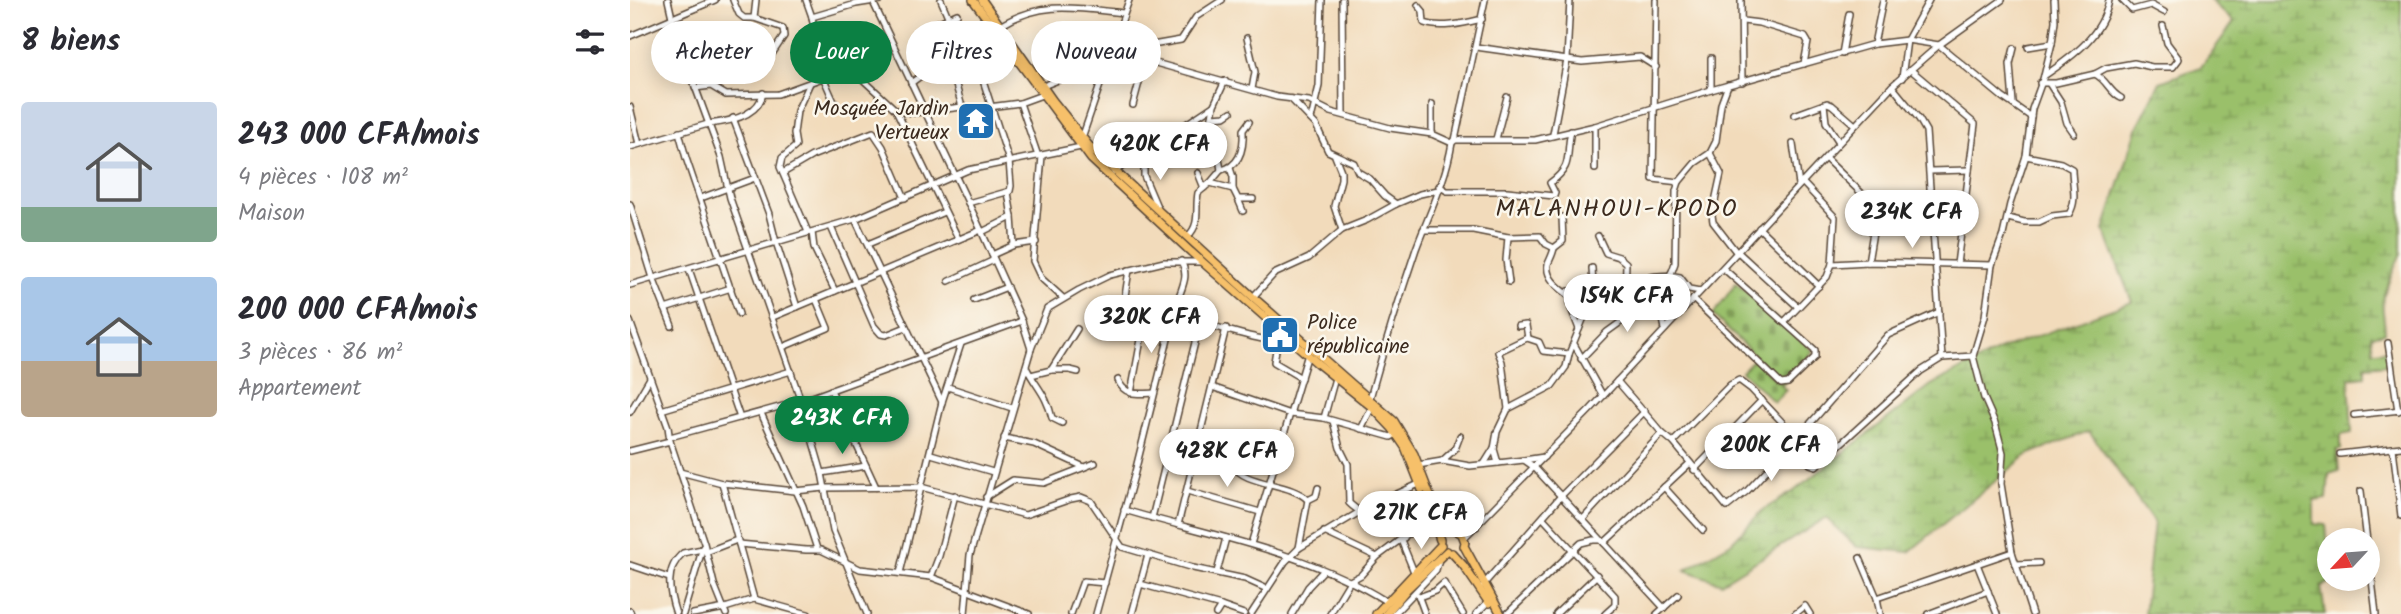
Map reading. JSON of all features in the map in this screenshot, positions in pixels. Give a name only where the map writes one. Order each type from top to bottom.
[{"type":"main road","points":[[973,0],[1081,147],[1126,194],[1335,378],[1372,407],[1397,433],[1433,516],[1440,542],[1463,565],[1496,614]]},
{"type":"main road","points":[[982,0],[997,21]]},
{"type":"main road","points":[[1017,50],[1082,138],[1114,172],[1370,398],[1401,430],[1437,513],[1451,529],[1459,531],[1483,585],[1501,614]]},
{"type":"main road","points":[[1376,614],[1440,542],[1444,533],[1451,529]]},
{"type":"main road","points":[[1386,614],[1407,589],[1439,559],[1449,552],[1458,552],[1464,542]]},
{"type":"street","points":[[668,0],[676,35],[684,49],[695,88],[721,157],[730,198],[801,401],[822,473],[833,530],[867,614]]},
{"type":"street","points":[[630,36],[713,0]]},
{"type":"street","points":[[733,0],[744,19],[754,18],[762,21]]},
{"type":"street","points":[[754,18],[756,0]]},
{"type":"street","points":[[806,0],[813,21]]},
{"type":"street","points":[[812,17],[872,0],[881,0]]},
{"type":"street","points":[[872,0],[906,72]]},
{"type":"street","points":[[941,0],[949,19]]},
{"type":"street","points":[[1121,21],[1129,0]]},
{"type":"street","points":[[1161,43],[1181,40],[1196,17],[1222,0]]},
{"type":"street","points":[[1311,120],[1311,111],[1316,104],[1320,86],[1322,0]]},
{"type":"street","points":[[1342,0],[1343,114]]},
{"type":"street","points":[[1370,398],[1391,323],[1423,230],[1430,219],[1453,141],[1485,0]]},
{"type":"street","points":[[1553,134],[1567,60],[1570,0]]},
{"type":"street","points":[[1656,0],[1653,179],[1679,182]]},
{"type":"street","points":[[1741,0],[1742,82]]},
{"type":"street","points":[[1874,44],[1883,0]]},
{"type":"street","points":[[1902,79],[1907,40],[1929,0]]},
{"type":"street","points":[[1464,542],[1700,291],[1724,269],[1892,86],[1939,45],[2002,0]]},
{"type":"street","points":[[2032,614],[2012,552],[2001,484],[2003,453],[1973,356],[1985,316],[1992,265],[2026,156],[2031,117],[2052,43],[2054,0]]},
{"type":"street","points":[[2044,76],[2096,33],[2109,0]]},
{"type":"street","points":[[2122,0],[2132,10],[2151,5],[2164,12]]},
{"type":"street","points":[[1418,5],[1423,11],[1424,23],[1430,25],[1440,26],[1482,19]]},
{"type":"street","points":[[1009,21],[1028,10],[1045,6],[1124,13]]},
{"type":"street","points":[[944,21],[957,14]]},
{"type":"street","points":[[1842,54],[1849,14]]},
{"type":"street","points":[[1743,21],[1805,37],[1808,42],[1804,64]]},
{"type":"street","points":[[2040,83],[2050,85],[2134,62],[2163,68],[2173,67],[2178,64],[2179,59],[2167,43],[2163,26]]},
{"type":"street","points":[[776,27],[785,30],[776,48]]},
{"type":"street","points":[[1247,38],[1255,72],[1252,89]]},
{"type":"street","points":[[1161,64],[1277,97],[1289,97],[1316,104],[1331,112],[1390,128],[1432,134],[1453,141],[1496,139],[1529,142],[1553,134],[1595,126],[1874,44],[1907,40],[1939,45],[2031,117]]},
{"type":"street","points":[[1896,41],[1905,47]]},
{"type":"street","points":[[2028,47],[2052,43]]},
{"type":"street","points":[[1475,47],[1587,62],[1646,55],[1656,58]]},
{"type":"street","points":[[2013,104],[2010,60],[2014,48]]},
{"type":"street","points":[[1640,57],[1656,68]]},
{"type":"street","points":[[1711,58],[1711,90]]},
{"type":"street","points":[[1911,70],[1974,121],[1957,264]]},
{"type":"street","points":[[2095,74],[2105,80],[2114,94],[2121,98]]},
{"type":"street","points":[[1221,170],[1212,117],[1214,105],[1225,81]]},
{"type":"street","points":[[695,88],[711,86],[726,95],[778,94],[807,84]]},
{"type":"street","points":[[810,84],[797,111],[794,134],[796,146],[784,155],[780,162],[810,232],[814,248],[835,291]]},
{"type":"street","points":[[826,84],[835,104]]},
{"type":"street","points":[[868,84],[896,110],[957,239]]},
{"type":"street","points":[[912,84],[1007,287],[1031,349]]},
{"type":"street","points":[[956,84],[962,107]]},
{"type":"street","points":[[985,84],[1009,160],[1012,186],[1008,192],[1014,244]]},
{"type":"street","points":[[1043,86],[1048,84]]},
{"type":"street","points":[[1082,138],[1101,84]]},
{"type":"street","points":[[1133,105],[1139,84]]},
{"type":"street","points":[[1665,329],[1661,292],[1666,280],[1672,275],[1675,263],[1676,191],[1679,182],[1695,163],[1710,153],[1716,141],[1721,103],[1728,85]]},
{"type":"street","points":[[2050,85],[2061,102],[2067,123],[2074,133]]},
{"type":"street","points":[[1892,86],[1924,127],[1930,171],[1942,358]]},
{"type":"street","points":[[630,147],[733,118],[759,106],[763,93]]},
{"type":"street","points":[[896,110],[913,113],[962,107],[993,107],[1020,103],[1042,95]]},
{"type":"street","points":[[1289,97],[1316,125],[1328,151],[1354,163],[1357,172],[1370,179],[1396,204]]},
{"type":"street","points":[[1496,139],[1507,97]]},
{"type":"street","points":[[1020,103],[1040,156],[1033,261],[1038,274],[1063,298]]},
{"type":"street","points":[[1432,104],[1432,134]]},
{"type":"street","points":[[1794,115],[1824,104],[1832,105],[1855,125]]},
{"type":"street","points":[[1824,104],[1826,122],[1839,142]]},
{"type":"street","points":[[1114,172],[1214,105]]},
{"type":"street","points":[[630,107],[639,144]]},
{"type":"street","points":[[1212,117],[1231,113]]},
{"type":"street","points":[[733,118],[769,214],[797,307]]},
{"type":"street","points":[[1188,236],[1197,221],[1199,191],[1221,170],[1230,168],[1237,162],[1244,142],[1243,130],[1249,122]]},
{"type":"street","points":[[1595,126],[1595,169]]},
{"type":"street","points":[[1253,297],[1274,274],[1289,270],[1309,258],[1342,230],[1420,194],[1438,188],[1468,193],[1507,191],[1554,196],[1550,183],[1567,166],[1571,131]]},
{"type":"street","points":[[679,132],[739,314]]},
{"type":"street","points":[[783,173],[813,156],[873,132],[883,146],[905,198]]},
{"type":"street","points":[[1785,321],[1827,277],[1832,264],[1835,217],[1801,184],[1793,144]]},
{"type":"street","points":[[630,285],[855,219],[968,170],[1081,147]]},
{"type":"street","points":[[1145,152],[1144,176],[1162,215]]},
{"type":"street","points":[[1710,153],[1721,174],[1712,215],[1713,222],[1738,252],[1798,307]]},
{"type":"street","points":[[1335,156],[1341,179],[1334,206],[1342,230]]},
{"type":"street","points":[[2008,218],[2039,222],[2052,216],[2069,214],[2074,206],[2072,169],[2061,163],[2026,156]]},
{"type":"street","points":[[1825,158],[1877,208],[1932,206]]},
{"type":"street","points":[[1230,168],[1233,189],[1243,211]]},
{"type":"street","points":[[1930,171],[1969,170]]},
{"type":"street","points":[[1198,173],[1204,188]]},
{"type":"street","points":[[701,198],[755,178]]},
{"type":"street","points":[[1210,183],[1233,189]]},
{"type":"street","points":[[968,203],[1000,192],[1008,192]]},
{"type":"street","points":[[1238,198],[1253,199]]},
{"type":"street","points":[[630,204],[653,278],[672,326]]},
{"type":"street","points":[[1868,262],[1877,208]]},
{"type":"street","points":[[868,244],[944,212]]},
{"type":"street","points":[[773,317],[1012,217]]},
{"type":"street","points":[[1562,217],[1563,241],[1554,248],[1548,265],[1550,276],[1557,286],[1570,293],[1571,308],[1579,328]]},
{"type":"street","points":[[855,219],[942,402]]},
{"type":"street","points":[[1430,219],[1436,230]]},
{"type":"street","points":[[831,227],[871,319],[881,334],[886,335],[906,327]]},
{"type":"street","points":[[1759,228],[1819,286]]},
{"type":"street","points":[[1423,230],[1473,230],[1508,237],[1540,236],[1546,244],[1554,248]]},
{"type":"street","points":[[1598,236],[1606,253],[1619,257],[1626,263],[1625,297]]},
{"type":"street","points":[[1508,237],[1506,260],[1509,282]]},
{"type":"street","points":[[949,281],[1014,244],[1036,242]]},
{"type":"street","points":[[965,614],[965,589],[970,555],[1012,408],[1047,309],[1104,277],[1181,261],[1204,262]]},
{"type":"street","points":[[1181,261],[1186,270]]},
{"type":"street","points":[[1096,614],[1178,299],[1191,261]]},
{"type":"street","points":[[1832,264],[1868,262],[1992,265]]},
{"type":"street","points":[[1508,409],[1552,386],[1566,367],[1591,300],[1592,268]]},
{"type":"street","points":[[689,269],[740,418]]},
{"type":"street","points":[[1693,299],[1781,384],[1785,385],[1815,357],[1815,350],[1724,269]]},
{"type":"street","points":[[1112,327],[1122,313],[1129,270]]},
{"type":"street","points":[[1593,287],[1612,286],[1663,274],[1680,277],[1689,289],[1700,291]]},
{"type":"street","points":[[974,300],[1007,287]]},
{"type":"street","points":[[666,309],[731,288]]},
{"type":"street","points":[[1581,359],[1607,332],[1661,292]]},
{"type":"street","points":[[783,347],[828,328],[816,299]]},
{"type":"street","points":[[1122,313],[1146,313],[1178,299]]},
{"type":"street","points":[[1178,299],[1187,312],[1200,322],[1258,338],[1267,337],[1278,327]]},
{"type":"street","points":[[1596,381],[1615,383],[1645,411],[1727,507],[1747,491],[1888,335],[1938,312]]},
{"type":"street","points":[[1131,393],[1146,313]]},
{"type":"street","points":[[630,321],[725,611]]},
{"type":"street","points":[[630,451],[801,401],[1022,321]]},
{"type":"street","points":[[1152,518],[1200,322]]},
{"type":"street","points":[[1520,325],[1526,338]]},
{"type":"street","points":[[1157,328],[1170,330]]},
{"type":"street","points":[[1178,525],[1226,328]]},
{"type":"street","points":[[1051,370],[1077,330]]},
{"type":"street","points":[[1267,337],[1276,350],[1274,362],[1301,377]]},
{"type":"street","points":[[1484,464],[1494,448],[1497,432],[1508,409],[1502,362],[1498,352],[1526,338],[1539,342],[1543,351],[1569,354]]},
{"type":"street","points":[[2354,415],[2400,411],[2388,343]]},
{"type":"street","points":[[900,573],[942,402],[961,344]]},
{"type":"street","points":[[1574,344],[1603,396]]},
{"type":"street","points":[[1251,544],[1308,354]]},
{"type":"street","points":[[1673,442],[1736,381],[1742,381],[1798,435],[1810,464],[1816,466],[1921,371],[1942,358],[1973,356]]},
{"type":"street","points":[[1026,367],[1048,399],[1052,418],[1062,423]]},
{"type":"street","points":[[1031,375],[1051,370],[1077,372]]},
{"type":"street","points":[[661,410],[791,371]]},
{"type":"street","points":[[630,412],[650,378]]},
{"type":"street","points":[[1324,418],[1335,378]]},
{"type":"street","points":[[1023,379],[1037,386]]},
{"type":"street","points":[[1118,380],[1121,388],[1131,393],[1154,393]]},
{"type":"street","points":[[948,387],[1012,408]]},
{"type":"street","points":[[1212,387],[1290,414],[1324,418],[1391,437],[1397,433]]},
{"type":"street","points":[[831,390],[876,487]]},
{"type":"street","points":[[1694,470],[1762,400]]},
{"type":"street","points":[[1361,429],[1372,407]]},
{"type":"street","points":[[1483,585],[1561,496],[1645,411]]},
{"type":"street","points":[[761,413],[803,506],[817,548],[860,569],[931,577],[1030,614]]},
{"type":"street","points":[[1333,421],[1349,464],[1349,503],[1361,512],[1410,533]]},
{"type":"street","points":[[1338,439],[1348,425]]},
{"type":"street","points":[[1583,519],[1662,433]]},
{"type":"street","points":[[1259,435],[1282,442]]},
{"type":"street","points":[[1442,461],[1455,449],[1460,436]]},
{"type":"street","points":[[1004,438],[1034,444],[1084,467]]},
{"type":"street","points":[[2340,454],[2401,447]]},
{"type":"street","points":[[1494,448],[1499,463]]},
{"type":"street","points":[[2393,448],[2401,516]]},
{"type":"street","points":[[1455,449],[1461,465]]},
{"type":"street","points":[[930,454],[993,472]]},
{"type":"street","points":[[1418,464],[1442,461],[1461,465],[1484,464],[1544,457]]},
{"type":"street","points":[[1524,460],[1534,467],[1664,608]]},
{"type":"street","points":[[985,500],[1013,480],[1044,483],[1095,463]]},
{"type":"street","points":[[1507,614],[1581,543],[1598,539],[1690,463]]},
{"type":"street","points":[[1233,465],[1242,475],[1270,483],[1308,500]]},
{"type":"street","points":[[822,473],[866,466]]},
{"type":"street","points":[[680,472],[722,483],[795,491],[921,487],[985,500],[1028,514],[1079,497],[1088,499],[1122,547],[1251,581],[1267,589]]},
{"type":"street","points":[[722,483],[754,599]]},
{"type":"street","points":[[1251,614],[1289,556],[1299,548],[1361,512],[1419,484]]},
{"type":"street","points":[[1664,487],[1703,530]]},
{"type":"street","points":[[1308,500],[1316,496],[1318,488]]},
{"type":"street","points":[[1187,491],[1260,512]]},
{"type":"street","points":[[2361,491],[2365,528]]},
{"type":"street","points":[[931,577],[938,561],[955,495]]},
{"type":"street","points":[[1299,548],[1308,500]]},
{"type":"street","points":[[1472,507],[1476,527]]},
{"type":"street","points":[[1124,510],[1289,556],[1350,581],[1387,602]]},
{"type":"street","points":[[1330,614],[1350,581],[1360,575],[1377,556],[1433,516]]},
{"type":"street","points":[[1543,518],[1597,575],[1616,601],[1605,614]]},
{"type":"street","points":[[1403,530],[1403,539],[1414,572]]},
{"type":"street","points":[[1324,532],[1377,556]]},
{"type":"street","points":[[1217,572],[1226,538]]},
{"type":"street","points":[[676,614],[669,594],[669,578],[680,554],[738,542],[806,550],[817,548]]},
{"type":"street","points":[[683,614],[704,548]]},
{"type":"street","points":[[1877,598],[2012,552]]},
{"type":"street","points":[[1132,614],[1148,555]]},
{"type":"street","points":[[1860,558],[1877,598],[1880,614]]},
{"type":"street","points":[[1394,614],[1414,590],[1436,570],[1439,559]]},
{"type":"street","points":[[2016,564],[2039,563]]},
{"type":"street","points":[[1978,564],[1997,614]]},
{"type":"street","points":[[630,565],[669,578]]},
{"type":"street","points":[[1292,614],[1308,587],[1323,571]]},
{"type":"street","points":[[1556,614],[1597,575]]},
{"type":"street","points":[[1071,614],[1084,580],[1105,583]]},
{"type":"street","points":[[1419,597],[1435,591],[1444,583],[1463,614]]},
{"type":"street","points":[[1140,584],[1244,614]]},
{"type":"street","points":[[1414,590],[1425,614]]},
{"type":"street","points":[[1928,614],[1988,592]]},
{"type":"street","points":[[2373,592],[2376,614]]},
{"type":"street","points":[[1657,614],[1678,595]]},
{"type":"street","points":[[693,614],[725,611],[754,599],[808,614]]},
{"type":"street","points":[[1476,614],[1488,602]]},
{"type":"street","points":[[1216,614],[1221,606]]},
{"type":"street","points":[[1795,614],[1805,606],[1810,614]]},
{"type":"green space","points":[[2210,0],[2401,0],[2401,254],[2383,297],[2385,333],[2371,336],[2373,351],[2387,350],[2389,365],[2365,367],[2365,376],[2349,378],[2352,433],[2341,435],[2341,450],[2337,450],[2339,471],[2329,474],[2327,499],[2314,501],[2314,524],[2326,525],[2326,528],[2317,528],[2317,592],[2322,592],[2325,614],[2144,614],[2154,522],[2089,431],[2027,455],[1909,552],[1857,547],[1826,518],[1721,583],[1685,570],[1731,543],[1763,510],[1794,491],[1931,385],[1999,350],[2132,302],[2104,230],[2138,126],[2160,82],[2201,67],[2234,22]]},
{"type":"green space","points":[[1736,283],[1813,351],[1783,384],[1713,315]]},
{"type":"green space","points":[[1754,359],[1786,390],[1774,402],[1742,371]]},
{"type":"place","name":"Mosquée Jardin Vertueux","points":[[976,121]]},
{"type":"place","name":"Police républicaine","points":[[1280,335]]},
{"type":"district","name":"MALANHOUI-KPODO","points":[[1617,209]]}]
